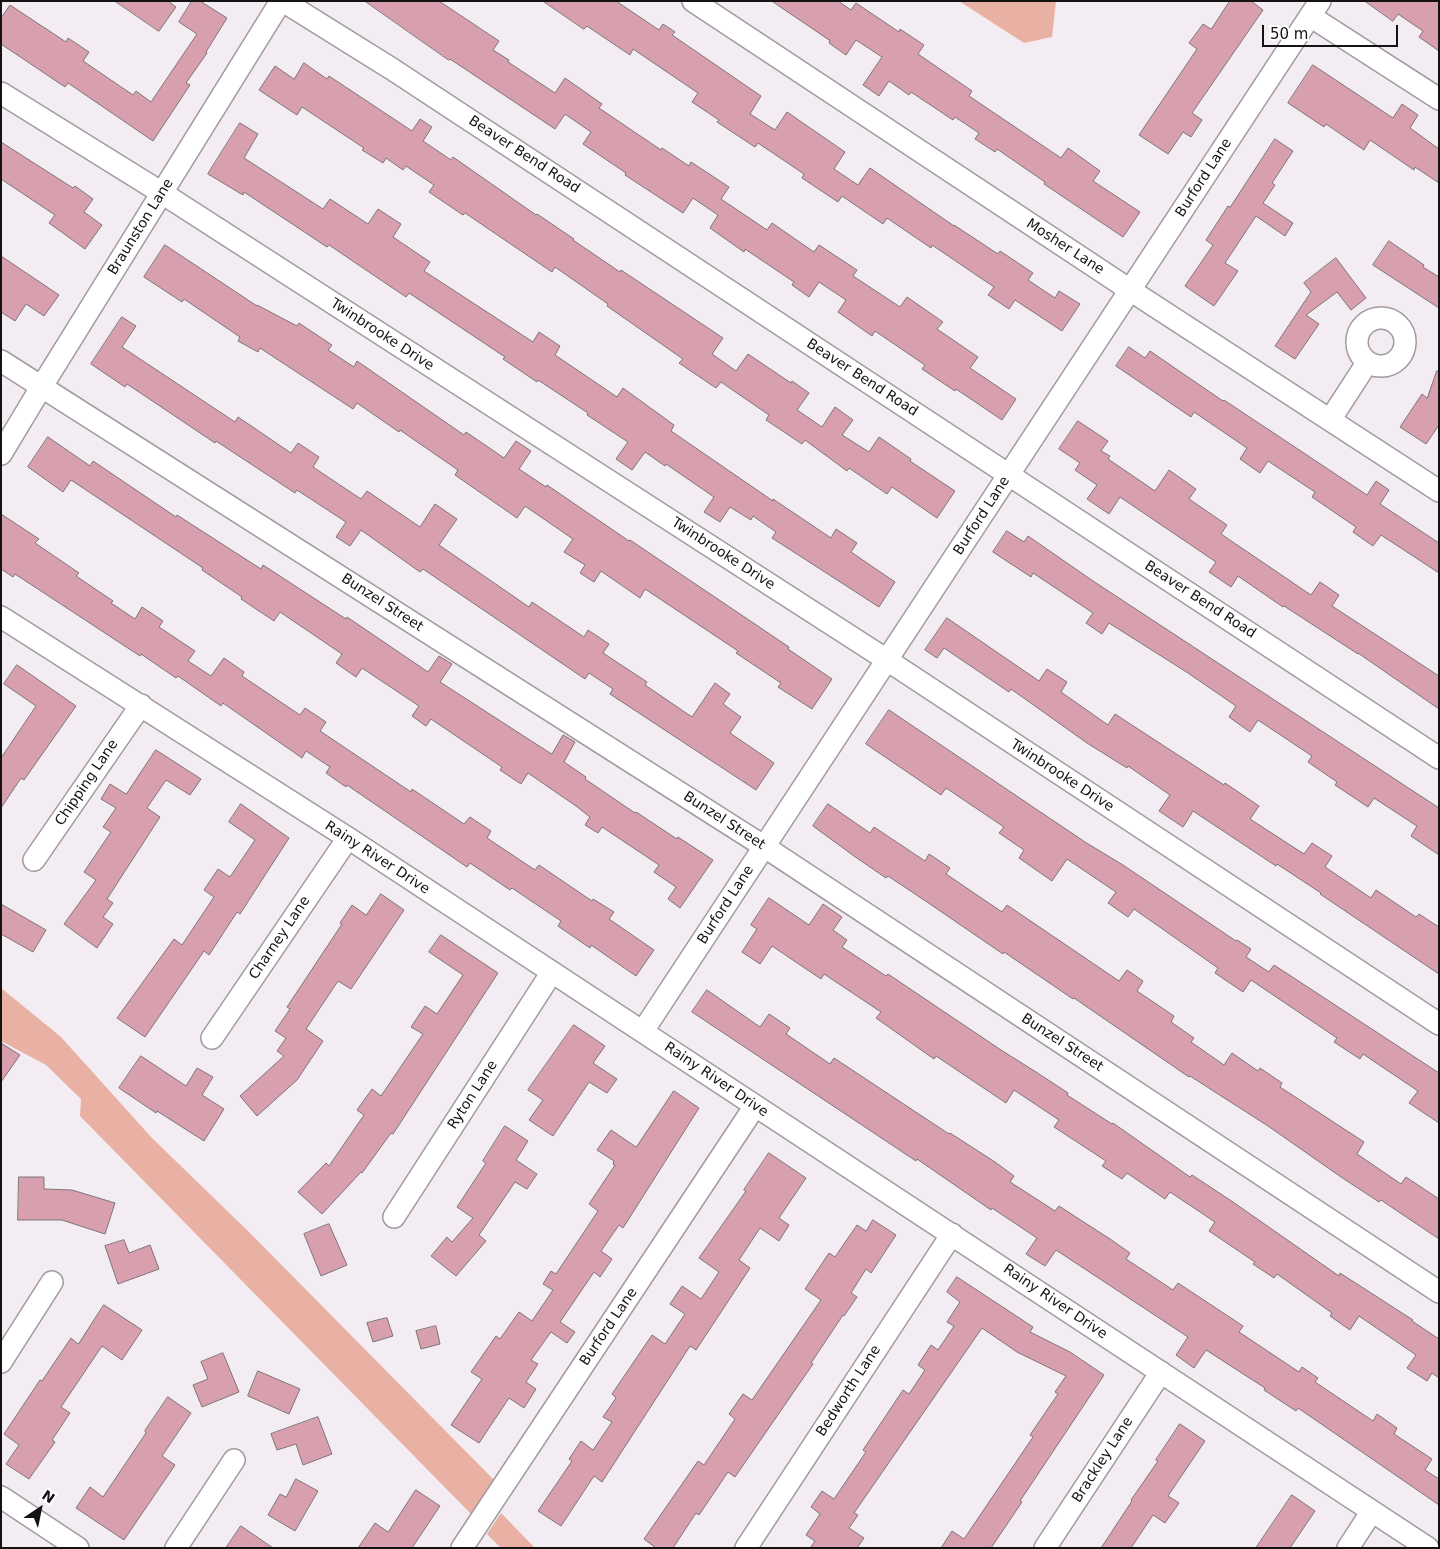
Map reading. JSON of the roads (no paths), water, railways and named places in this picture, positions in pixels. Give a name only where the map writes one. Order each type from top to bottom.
[{"type":"street","name":"Braunston Lane","points":[[1,454],[282,1]]},
{"type":"street","name":"Beaver Bend Road","points":[[282,1],[409,80],[1439,758]]},
{"type":"street","name":"Mosher Lane","points":[[693,1],[1130,290],[1439,491]]},
{"type":"street","name":"Burford Lane","points":[[643,1031],[1315,9]]},
{"type":"street","points":[[1315,9],[1439,99]]},
{"type":"street","name":"Twinbrooke Drive","points":[[1,93],[162,192],[887,660],[1439,1024]]},
{"type":"street","name":"Bunzel Street","points":[[1,361],[765,847],[1439,1292]]},
{"type":"street","points":[[1330,420],[1367,363]]},
{"type":"street","name":"Rainy River Drive","points":[[1,617],[348,838],[1428,1548]]},
{"type":"street","name":"Chipping Lane","points":[[34,860],[141,705]]},
{"type":"street","name":"Charney Lane","points":[[212,1038],[348,838]]},
{"type":"street","name":"Ryton Lane","points":[[394,1217],[552,972]]},
{"type":"street","name":"Burford Lane","points":[[462,1548],[755,1106]]},
{"type":"street","name":"Bedworth Lane","points":[[746,1548],[952,1234]]},
{"type":"street","points":[[1,1362],[52,1282]]},
{"type":"street","name":"Brackley Lane","points":[[1045,1548],[1161,1372]]},
{"type":"street","points":[[176,1548],[234,1460]]},
{"type":"street","points":[[1,1497],[78,1548]]},
{"type":"street","points":[[1348,1548],[1372,1511]]}]
